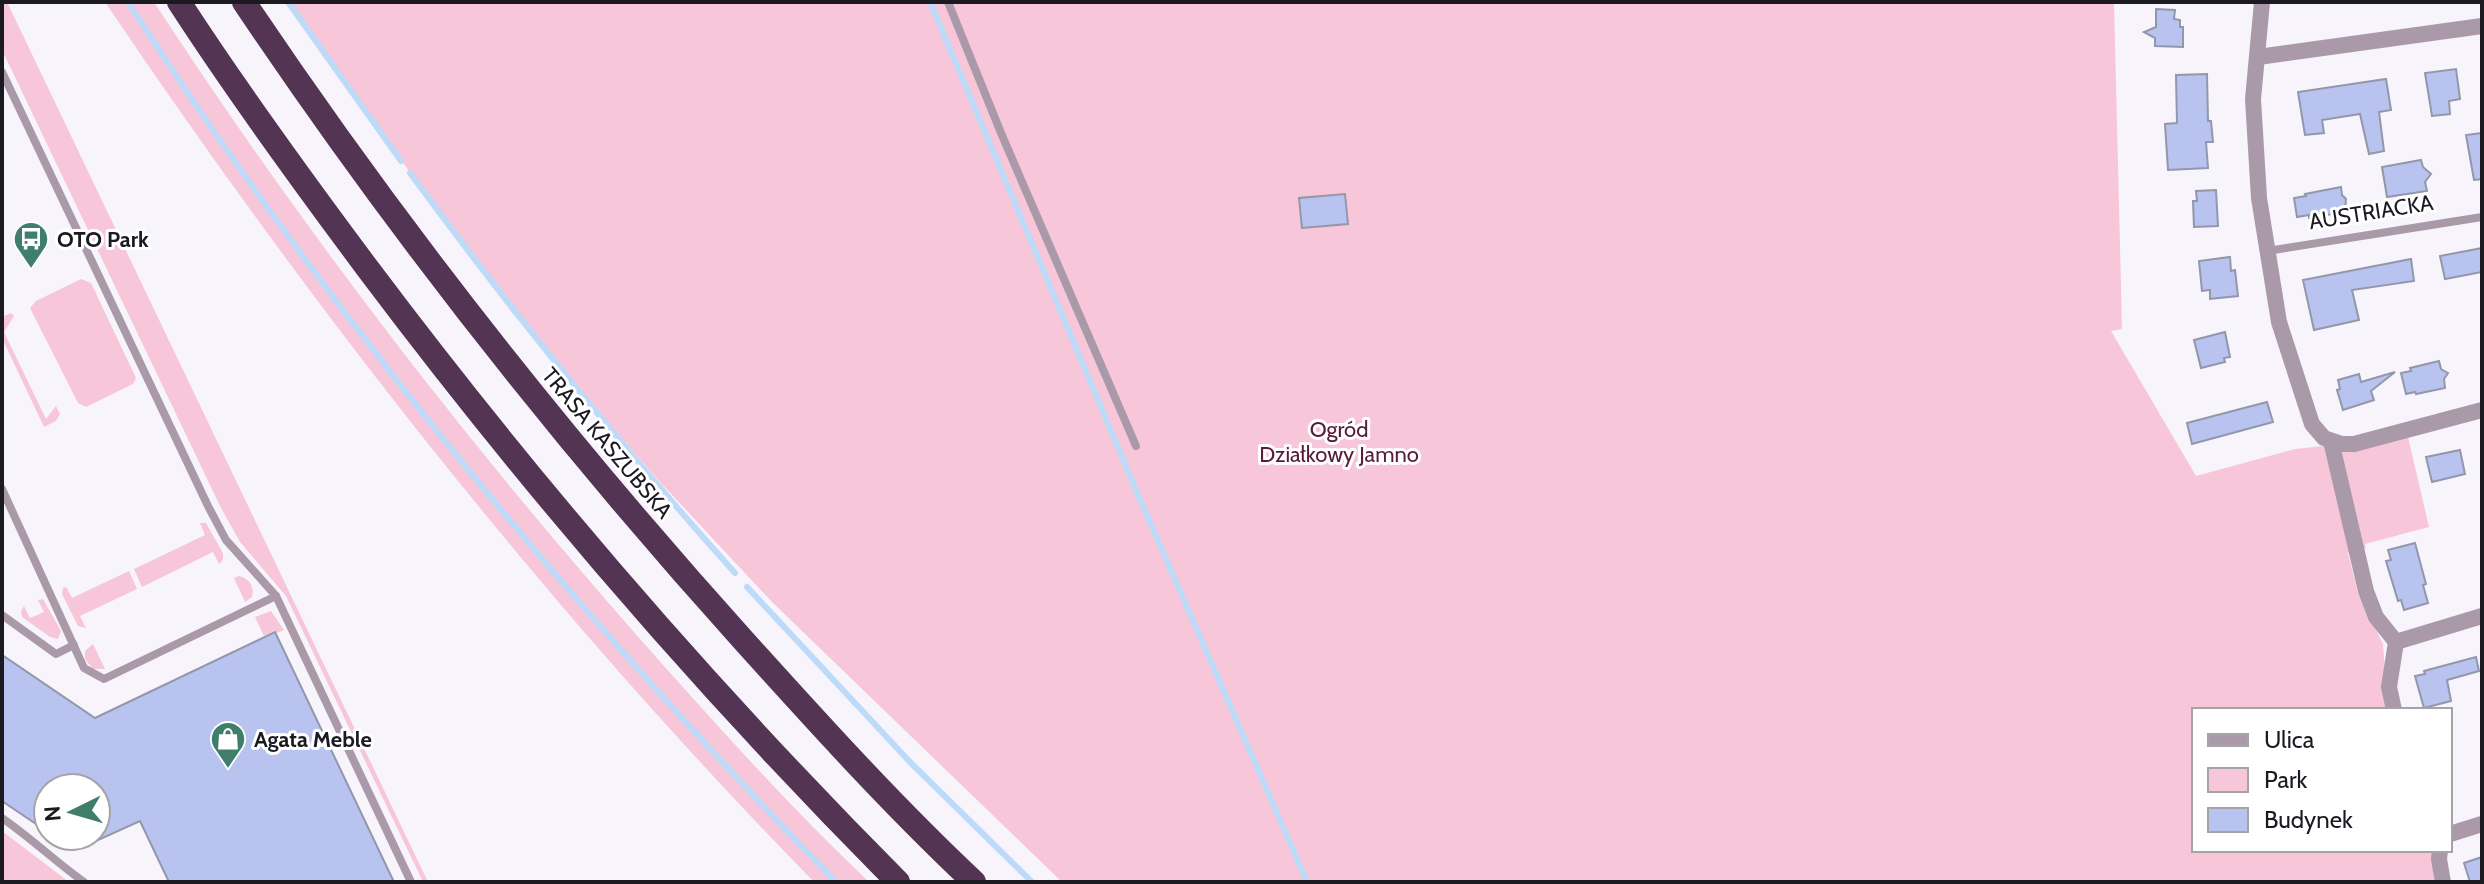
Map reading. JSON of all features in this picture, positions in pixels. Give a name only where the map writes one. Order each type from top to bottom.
[{"type":"highway","points":[[179,2],[319,204],[439,364],[528,474],[687,659],[780,761],[898,882]]},
{"type":"highway","name":"TRASA KASZUBSKA","points":[[244,2],[399,223],[629,513],[819,724],[974,882]]},
{"type":"street","points":[[2262,2],[2253,99],[2259,198],[2279,322],[2312,424],[2324,438],[2354,444],[2482,410]]},
{"type":"street","points":[[2258,57],[2482,26]]},
{"type":"street","points":[[2331,441],[2366,591],[2376,617],[2396,642],[2389,687],[2394,708]]},
{"type":"street","points":[[2396,642],[2482,616]]},
{"type":"street","points":[[2452,833],[2482,824]]},
{"type":"street","points":[[2440,852],[2443,882]]},
{"type":"lane","points":[[948,2],[1136,446]]},
{"type":"lane","points":[[2,72],[208,506],[226,540],[276,596],[411,882]]},
{"type":"lane","name":"AUSTRIACKA","points":[[2267,251],[2482,217]]},
{"type":"lane","points":[[2,489],[84,668],[104,679],[276,596]]},
{"type":"lane","points":[[2,615],[56,654],[74,645]]},
{"type":"lane","points":[[2,818],[37,842],[55,861],[84,882]]},
{"type":"green space","points":[[2,2],[7,2],[428,882],[423,882],[286,596],[240,542],[221,508],[2,50]]},
{"type":"green space","points":[[105,2],[154,2],[323,246],[505,480],[719,727],[869,882],[814,882],[716,780],[622,675],[529,567],[352,347],[185,119]]},
{"type":"green space","name":"Ogród Działkowy Jamno","points":[[290,2],[2114,2],[2122,329],[2111,331],[2196,476],[2295,449],[2408,437],[2429,527],[2365,544],[2366,548],[2348,553],[2358,593],[2383,644],[2388,708],[2192,708],[2192,852],[2433,852],[2436,882],[1062,882],[772,602],[659,481],[510,310],[316,43]]},
{"type":"green space","points":[[81,279],[91,283],[136,378],[133,384],[86,407],[78,403],[30,308],[36,301]]},
{"type":"green space","points":[[11,313],[14,316],[4,332],[46,419],[56,406],[60,414],[56,421],[44,427],[2,338],[2,317]]},
{"type":"green space","points":[[200,523],[206,523],[223,553],[223,560],[219,564],[213,552],[142,587],[134,569],[205,535]]},
{"type":"green space","points":[[129,571],[137,589],[80,616],[86,628],[78,626],[62,594],[63,588],[66,587],[72,598]]},
{"type":"green space","points":[[239,576],[248,581],[253,590],[252,597],[245,602],[234,578]]},
{"type":"green space","points":[[43,599],[61,631],[58,639],[50,637],[22,617],[24,606],[30,618],[44,612],[38,600]]},
{"type":"green space","points":[[271,611],[284,630],[264,636],[255,617]]},
{"type":"green space","points":[[93,644],[105,669],[93,669],[85,659],[85,651]]},
{"type":"green space","points":[[2,831],[69,882],[2,882]]},
{"type":"building","points":[[2156,9],[2175,10],[2174,19],[2180,20],[2180,27],[2183,27],[2183,47],[2155,46],[2155,38],[2144,32],[2156,27]]},
{"type":"building","points":[[2456,69],[2460,99],[2449,101],[2450,114],[2432,116],[2425,73]]},
{"type":"building","points":[[2207,74],[2208,121],[2211,121],[2213,142],[2206,142],[2208,168],[2168,170],[2165,124],[2177,123],[2176,75]]},
{"type":"building","points":[[2386,79],[2391,110],[2379,112],[2384,151],[2369,154],[2360,114],[2322,120],[2324,133],[2305,135],[2298,92]]},
{"type":"building","points":[[2482,133],[2482,179],[2474,180],[2466,135]]},
{"type":"building","points":[[2421,160],[2423,167],[2431,174],[2425,182],[2427,191],[2387,197],[2382,167]]},
{"type":"building","points":[[2341,187],[2346,199],[2345,212],[2297,217],[2294,198]]},
{"type":"building","points":[[2216,190],[2218,226],[2194,227],[2193,201],[2197,201],[2196,191]]},
{"type":"building","points":[[1345,194],[1348,224],[1302,228],[1299,198]]},
{"type":"building","points":[[2482,248],[2482,272],[2445,279],[2440,256]]},
{"type":"building","points":[[2230,257],[2238,296],[2210,299],[2210,290],[2202,291],[2199,261]]},
{"type":"building","points":[[2411,259],[2414,281],[2352,290],[2359,320],[2314,330],[2303,280]]},
{"type":"building","points":[[2225,332],[2230,357],[2224,358],[2225,362],[2201,368],[2194,340]]},
{"type":"building","points":[[2439,361],[2441,369],[2448,373],[2444,379],[2445,388],[2406,394],[2401,373]]},
{"type":"building","points":[[2395,372],[2371,391],[2374,400],[2343,410],[2337,390],[2340,389],[2338,380],[2359,374],[2361,382]]},
{"type":"building","points":[[2267,402],[2273,422],[2192,444],[2187,423]]},
{"type":"building","points":[[2460,450],[2465,474],[2432,482],[2426,457]]},
{"type":"building","points":[[2415,543],[2428,603],[2404,610],[2401,600],[2398,601],[2386,561],[2391,560],[2388,550]]},
{"type":"building","name":"Agata Meble","points":[[275,632],[394,882],[169,882],[140,821],[112,834],[112,772],[32,772],[32,821],[2,801],[2,655],[95,718]]},
{"type":"building","points":[[2476,657],[2479,671],[2447,680],[2451,701],[2424,708],[2415,676]]},
{"type":"building","points":[[2482,857],[2482,882],[2470,882],[2464,863]]},
{"type":"waterway","points":[[128,2],[287,235],[460,460],[643,675],[836,882]]},
{"type":"waterway","points":[[288,2],[401,161]]},
{"type":"waterway","points":[[930,2],[1136,490],[1307,882]]},
{"type":"waterway","points":[[410,173],[568,377],[735,573]]},
{"type":"waterway","points":[[747,587],[910,762],[1032,882]]},
{"type":"place","name":"OTO Park","points":[[31,270]]},
{"type":"place","name":"Agata Meble","points":[[228,770]]}]
